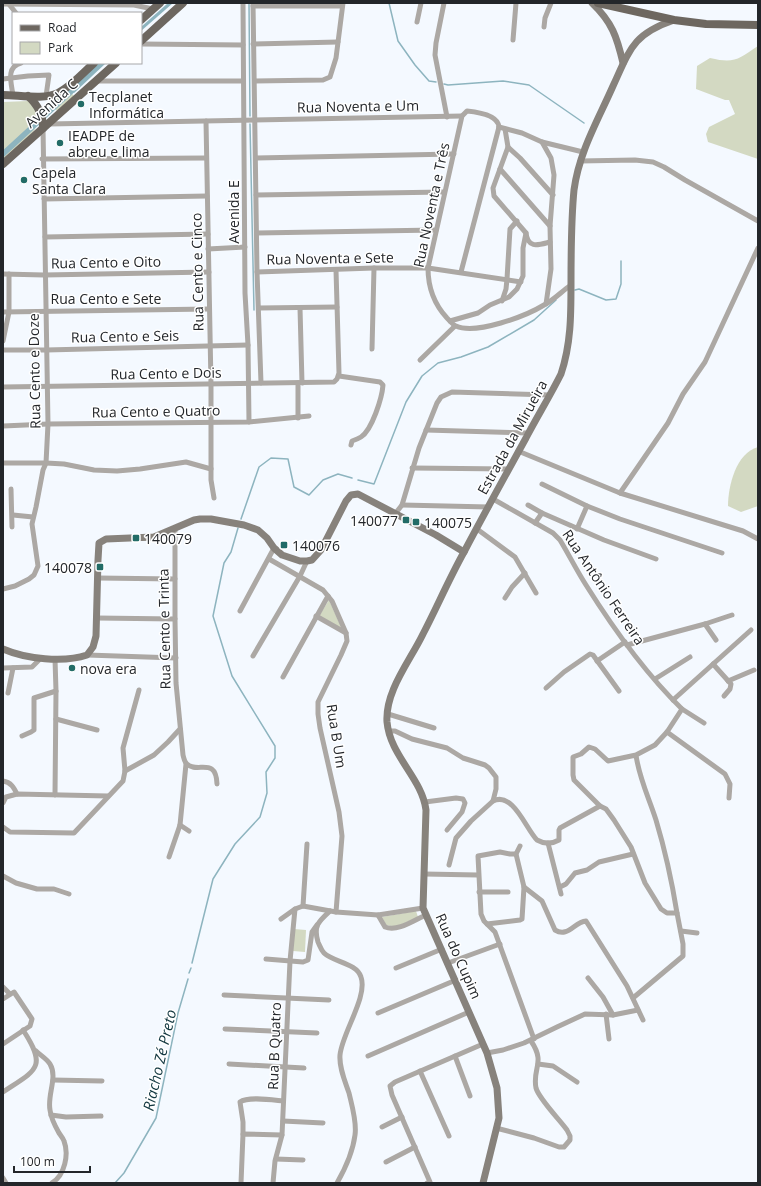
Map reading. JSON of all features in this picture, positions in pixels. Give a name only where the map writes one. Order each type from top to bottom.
[{"type":"main road","points":[[142,19],[160,3]]},
{"type":"main road","points":[[142,42],[183,3]]},
{"type":"main road","points":[[592,3],[602,13],[613,29],[623,63]]},
{"type":"main road","points":[[598,3],[674,20],[706,24],[758,25]]},
{"type":"main road","name":"Estrada da Mirueira","points":[[425,801],[416,782],[397,751],[389,731],[388,714],[393,691],[464,552],[561,374],[568,349],[571,323],[574,190],[580,161],[595,123],[623,63],[638,40],[644,34],[657,26],[674,20]]},
{"type":"main road","name":"Avenida C","points":[[44,96],[58,93],[66,88],[93,64]]},
{"type":"main road","name":"Avenida C","points":[[3,164],[43,121],[115,64]]},
{"type":"main road","points":[[3,95],[44,96]]},
{"type":"main road","points":[[28,96],[36,104],[43,121]]},
{"type":"main road","points":[[3,649],[29,657],[55,659],[87,655],[93,647],[96,636],[99,546],[102,541],[114,538],[154,537],[200,519],[211,519],[244,525],[258,530],[282,555],[300,561],[310,560],[321,550],[346,501],[351,495],[358,494],[436,535],[464,552]]},
{"type":"main road","name":"Rua do Cupim","points":[[425,801],[424,911],[456,980],[487,1053],[497,1088],[499,1118],[496,1128]]},
{"type":"main road","points":[[483,1183],[496,1128]]},
{"type":"street","name":"Avenida E","points":[[242,3],[244,44],[245,293],[248,345],[249,422]]},
{"type":"street","points":[[417,22],[422,3]]},
{"type":"street","points":[[444,3],[435,55],[447,117]]},
{"type":"street","points":[[513,40],[516,3]]},
{"type":"street","points":[[544,26],[545,18],[551,3]]},
{"type":"street","points":[[6,4],[134,4],[153,9]]},
{"type":"street","points":[[6,4],[15,12]]},
{"type":"street","points":[[253,5],[343,5],[338,42],[330,77],[323,80],[255,81]]},
{"type":"street","name":"Avenida E","points":[[253,5],[256,233],[261,383]]},
{"type":"street","points":[[253,44],[338,42]]},
{"type":"street","points":[[142,43],[244,44]]},
{"type":"street","points":[[13,95],[11,79],[12,68],[16,64]]},
{"type":"street","points":[[3,79],[49,75],[44,96]]},
{"type":"street","points":[[95,81],[244,81]]},
{"type":"street","points":[[461,272],[499,127],[499,123],[496,119],[477,113],[467,111],[462,116]]},
{"type":"street","name":"Rua Noventa e Um","points":[[43,121],[206,121],[462,116]]},
{"type":"street","name":"Rua Noventa e Três","points":[[455,326],[441,312],[434,300],[428,277],[428,268],[462,116]]},
{"type":"street","name":"Rua Cento e Doze","points":[[3,589],[15,586],[29,579],[36,571],[37,555],[32,524],[46,462],[48,424],[44,275],[45,237],[42,159],[43,121]]},
{"type":"street","name":"Rua Cento e Cinco","points":[[206,121],[211,385],[211,480],[214,498]]},
{"type":"street","points":[[499,127],[522,133],[542,142],[583,152]]},
{"type":"street","points":[[505,129],[508,147],[495,183],[493,194],[517,221],[526,233],[527,240],[530,243],[537,245],[550,242]]},
{"type":"street","points":[[542,142],[553,164],[554,175],[550,226],[551,269],[546,304]]},
{"type":"street","points":[[508,147],[520,158],[553,195]]},
{"type":"street","points":[[256,158],[454,154]]},
{"type":"street","points":[[42,159],[206,158]]},
{"type":"street","points":[[580,161],[636,160],[653,162],[758,222]]},
{"type":"street","points":[[500,169],[550,226]]},
{"type":"street","points":[[256,195],[444,192]]},
{"type":"street","points":[[44,199],[207,196]]},
{"type":"street","points":[[502,300],[506,290],[510,229],[517,221]]},
{"type":"street","points":[[256,233],[436,230]]},
{"type":"street","points":[[450,321],[478,313],[490,305],[513,294],[523,276],[526,233]]},
{"type":"street","points":[[45,237],[208,234]]},
{"type":"street","points":[[208,249],[245,247]]},
{"type":"street","points":[[620,493],[668,423],[683,394],[705,362],[758,248]]},
{"type":"street","points":[[372,349],[374,268]]},
{"type":"street","name":"Rua Noventa e Sete","points":[[257,272],[374,268],[428,268],[521,282]]},
{"type":"street","points":[[336,270],[338,376],[380,382],[383,385],[382,394],[372,421],[362,437],[352,441],[351,445]]},
{"type":"street","name":"Rua Cento e Oito","points":[[3,274],[44,275],[209,272]]},
{"type":"street","points":[[3,341],[10,274]]},
{"type":"street","points":[[420,360],[455,326],[472,328],[500,323],[525,315],[546,304],[571,284]]},
{"type":"street","points":[[259,308],[337,307]]},
{"type":"street","points":[[298,418],[300,383],[300,308]]},
{"type":"street","name":"Rua Cento e Sete","points":[[6,312],[209,310]]},
{"type":"street","name":"Rua Cento e Seis","points":[[3,350],[210,347],[248,345]]},
{"type":"street","name":"Rua Cento e Dois","points":[[3,387],[46,388],[261,383],[330,383],[336,381],[338,376]]},
{"type":"street","points":[[395,514],[402,505],[419,448],[437,403],[441,397],[452,392],[550,395]]},
{"type":"street","name":"Rua Cento e Quatro","points":[[3,426],[48,424],[249,422],[309,416]]},
{"type":"street","points":[[426,430],[528,434]]},
{"type":"street","points":[[518,451],[620,493],[742,531],[758,539]]},
{"type":"street","points":[[3,463],[46,462],[94,470],[117,471],[186,462],[211,469]]},
{"type":"street","points":[[412,468],[509,469]]},
{"type":"street","points":[[542,484],[587,506],[620,519],[722,553]]},
{"type":"street","points":[[11,489],[13,515],[12,527]]},
{"type":"street","name":"Rua Antônio Ferreira","points":[[493,498],[553,533],[560,540],[593,596],[626,643],[655,680],[682,709],[704,723]]},
{"type":"street","points":[[402,505],[489,507]]},
{"type":"street","points":[[528,505],[577,529],[656,559]]},
{"type":"street","points":[[577,529],[587,506]]},
{"type":"street","points":[[535,523],[542,513]]},
{"type":"street","points":[[13,515],[33,517]]},
{"type":"street","name":"Rua Cento e Trinta","points":[[169,857],[180,825],[186,764],[183,755],[176,683],[175,528]]},
{"type":"street","points":[[477,529],[515,557],[536,593]]},
{"type":"street","points":[[240,611],[274,548]]},
{"type":"street","points":[[269,559],[324,590],[332,601],[346,633]]},
{"type":"street","points":[[253,656],[310,560]]},
{"type":"street","points":[[504,598],[525,573]]},
{"type":"street","points":[[98,578],[175,580]]},
{"type":"street","points":[[283,677],[328,596]]},
{"type":"street","points":[[597,662],[626,643],[705,624],[732,615]]},
{"type":"street","points":[[316,616],[346,633]]},
{"type":"street","points":[[97,618],[175,619]]},
{"type":"street","points":[[705,624],[716,640]]},
{"type":"street","points":[[673,700],[751,630]]},
{"type":"street","name":"Rua B Um","points":[[336,912],[342,849],[341,824],[320,728],[318,702],[347,641],[346,633]]},
{"type":"street","points":[[546,688],[564,672],[590,654],[619,691]]},
{"type":"street","points":[[87,655],[176,658]]},
{"type":"street","points":[[655,680],[690,657]]},
{"type":"street","points":[[3,668],[32,667],[41,658]]},
{"type":"street","points":[[55,659],[55,795]]},
{"type":"street","points":[[713,664],[731,686],[724,696]]},
{"type":"street","points":[[8,693],[13,668]]},
{"type":"street","points":[[728,681],[754,670]]},
{"type":"street","points":[[5,829],[24,833],[74,833],[123,780],[125,770],[123,748],[139,690]]},
{"type":"street","points":[[22,736],[34,730],[34,698],[56,692]]},
{"type":"street","points":[[677,913],[671,914],[664,912],[653,897],[631,847],[614,820],[606,809],[600,806],[574,780],[572,769],[573,756],[581,754],[591,747],[608,761],[636,755],[655,745],[667,732],[682,709]]},
{"type":"street","points":[[388,714],[434,728]]},
{"type":"street","points":[[56,719],[97,730]]},
{"type":"street","points":[[125,770],[154,755],[180,729]]},
{"type":"street","points":[[389,731],[395,731],[412,739],[447,748],[462,758],[479,763],[489,768],[496,777],[497,781],[492,800]]},
{"type":"street","points":[[667,732],[725,774],[730,784],[729,798]]},
{"type":"street","points":[[633,998],[683,956],[683,944],[672,882],[659,830],[640,778],[636,755]]},
{"type":"street","points":[[186,764],[189,766],[212,769],[217,777],[217,784]]},
{"type":"street","points":[[3,781],[9,783],[17,794]]},
{"type":"street","points":[[3,803],[6,797],[17,794],[108,796]]},
{"type":"street","points":[[425,801],[463,798],[465,803],[462,812],[447,830]]},
{"type":"street","points":[[449,865],[456,838],[492,800],[499,798],[505,800],[521,817],[537,840],[548,843],[558,841],[560,828],[600,806]]},
{"type":"street","points":[[180,825],[189,831]]},
{"type":"street","points":[[548,843],[560,890],[575,873],[587,870],[600,862],[633,854]]},
{"type":"street","points":[[303,906],[307,844]]},
{"type":"street","points":[[487,924],[520,920],[523,917],[524,887],[516,854],[520,846]]},
{"type":"street","points":[[496,1128],[564,1148],[570,1140],[570,1136],[559,1119],[540,1097],[538,1092],[536,1083],[538,1053],[532,1040],[500,944],[495,932],[482,918],[481,914],[477,858],[480,854],[500,852],[516,854]]},
{"type":"street","points":[[424,874],[478,875]]},
{"type":"street","points":[[3,876],[37,889],[54,889],[69,894]]},
{"type":"street","points":[[524,887],[542,901],[555,930],[558,932],[564,933],[581,922],[586,921],[633,998],[643,1020]]},
{"type":"street","points":[[479,892],[508,892]]},
{"type":"street","points":[[281,919],[294,909],[303,906],[336,912],[378,915],[424,911]]},
{"type":"street","name":"Rua B Quatro","points":[[273,1183],[276,1159],[282,1135],[286,1032],[294,909]]},
{"type":"street","points":[[266,959],[303,962],[308,960],[312,932],[330,911]]},
{"type":"street","points":[[378,915],[385,927],[393,929],[424,911]]},
{"type":"street","points":[[317,925],[316,935],[321,950],[324,954],[352,967],[360,974],[362,978],[360,998],[343,1040],[340,1053],[340,1066],[352,1109],[355,1124],[355,1136],[346,1164],[337,1183]]},
{"type":"street","points":[[681,931],[697,933]]},
{"type":"street","points":[[448,963],[500,944]]},
{"type":"street","points":[[396,968],[442,949]]},
{"type":"street","points":[[588,978],[603,997],[612,1015]]},
{"type":"street","points":[[378,1013],[456,980]]},
{"type":"street","points":[[3,987],[12,993],[31,1016],[32,1021],[30,1026],[3,1044]]},
{"type":"street","points":[[3,999],[12,993]]},
{"type":"street","points":[[224,996],[329,1000]]},
{"type":"street","points":[[487,1053],[510,1048],[532,1040],[585,1014],[612,1015],[638,1010]]},
{"type":"street","points":[[368,1056],[469,1012]]},
{"type":"street","points":[[606,1014],[609,1039]]},
{"type":"street","points":[[225,1029],[317,1033]]},
{"type":"street","points":[[23,1030],[36,1052],[50,1064],[53,1080],[49,1102],[51,1115],[63,1138],[66,1149],[65,1164],[63,1169],[52,1183]]},
{"type":"street","points":[[429,1183],[390,1089],[392,1084],[395,1082],[483,1044]]},
{"type":"street","points":[[3,1092],[34,1070],[37,1063],[36,1052]]},
{"type":"street","points":[[455,1056],[470,1096]]},
{"type":"street","points":[[229,1064],[304,1068]]},
{"type":"street","points":[[538,1064],[553,1066],[576,1082]]},
{"type":"street","points":[[420,1071],[449,1136]]},
{"type":"street","points":[[53,1080],[102,1081]]},
{"type":"street","points":[[241,1183],[243,1122],[240,1102],[243,1100],[253,1099],[284,1101]]},
{"type":"street","points":[[51,1115],[66,1117],[101,1116]]},
{"type":"street","points":[[382,1127],[402,1117]]},
{"type":"street","points":[[283,1121],[323,1123]]},
{"type":"street","points":[[243,1134],[282,1135]]},
{"type":"street","points":[[386,1162],[415,1147]]},
{"type":"street","points":[[276,1159],[302,1160]]},
{"type":"street","points":[[3,1178],[6,1183]]},
{"type":"green space","points":[[758,46],[758,159],[708,142],[706,134],[709,127],[735,114],[729,100],[725,100],[696,89],[697,66],[710,58],[718,60],[736,59]]},
{"type":"green space","points":[[69,90],[74,96],[57,111],[48,102],[55,99]]},
{"type":"green space","points":[[28,101],[34,106],[37,114],[37,125],[33,132],[3,160],[3,102]]},
{"type":"green space","points":[[758,447],[758,506],[741,512],[728,506],[728,498],[732,480],[739,463],[744,456],[750,450]]},
{"type":"green space","points":[[329,600],[342,629],[319,616]]},
{"type":"green space","points":[[416,911],[418,917],[396,927],[386,925],[382,917]]},
{"type":"green space","points":[[294,929],[306,930],[305,952],[293,951]]},
{"type":"water","points":[[168,3],[173,3],[142,30],[142,26]]},
{"type":"water","points":[[98,64],[105,64],[74,93],[70,88]]},
{"type":"waterway","points":[[249,3],[250,116]]},
{"type":"waterway","points":[[389,3],[398,41],[415,65],[429,81],[436,82]]},
{"type":"waterway","points":[[444,84],[448,85],[503,81],[529,85],[584,123]]},
{"type":"waterway","points":[[3,154],[76,87]]},
{"type":"waterway","points":[[250,124],[254,310]]},
{"type":"waterway","name":"Riacho Zé Preto","points":[[575,290],[579,289],[606,300],[616,299],[621,284],[621,261]]},
{"type":"waterway","name":"Riacho Zé Preto","points":[[358,480],[374,484],[406,402],[422,376],[438,363],[461,357],[488,347],[534,320],[556,300]]},
{"type":"waterway","name":"Riacho Zé Preto","points":[[241,519],[259,467],[271,458],[288,459],[294,487],[309,495],[323,480],[338,474],[352,478]]},
{"type":"waterway","name":"Riacho Zé Preto","points":[[192,963],[213,879],[235,844],[260,817],[267,793],[266,772],[275,758],[275,746],[232,676],[213,616],[224,563],[231,552],[238,528]]},
{"type":"waterway","name":"Riacho Zé Preto","points":[[189,973],[191,968]]},
{"type":"waterway","name":"Riacho Zé Preto","points":[[115,1183],[124,1173],[156,1118],[178,1013],[188,979]]},
{"type":"place","name":"Tecplanet Informática","points":[[81,104]]},
{"type":"place","name":"IEADPE de abreu e lima","points":[[60,143]]},
{"type":"place","name":"Capela Santa Clara","points":[[24,180]]},
{"type":"place","name":"140077","points":[[406,520]]},
{"type":"place","name":"140075","points":[[416,522]]},
{"type":"place","name":"140079","points":[[136,538]]},
{"type":"place","name":"140076","points":[[284,545]]},
{"type":"place","name":"140078","points":[[100,567]]},
{"type":"place","name":"nova era","points":[[72,668]]}]
